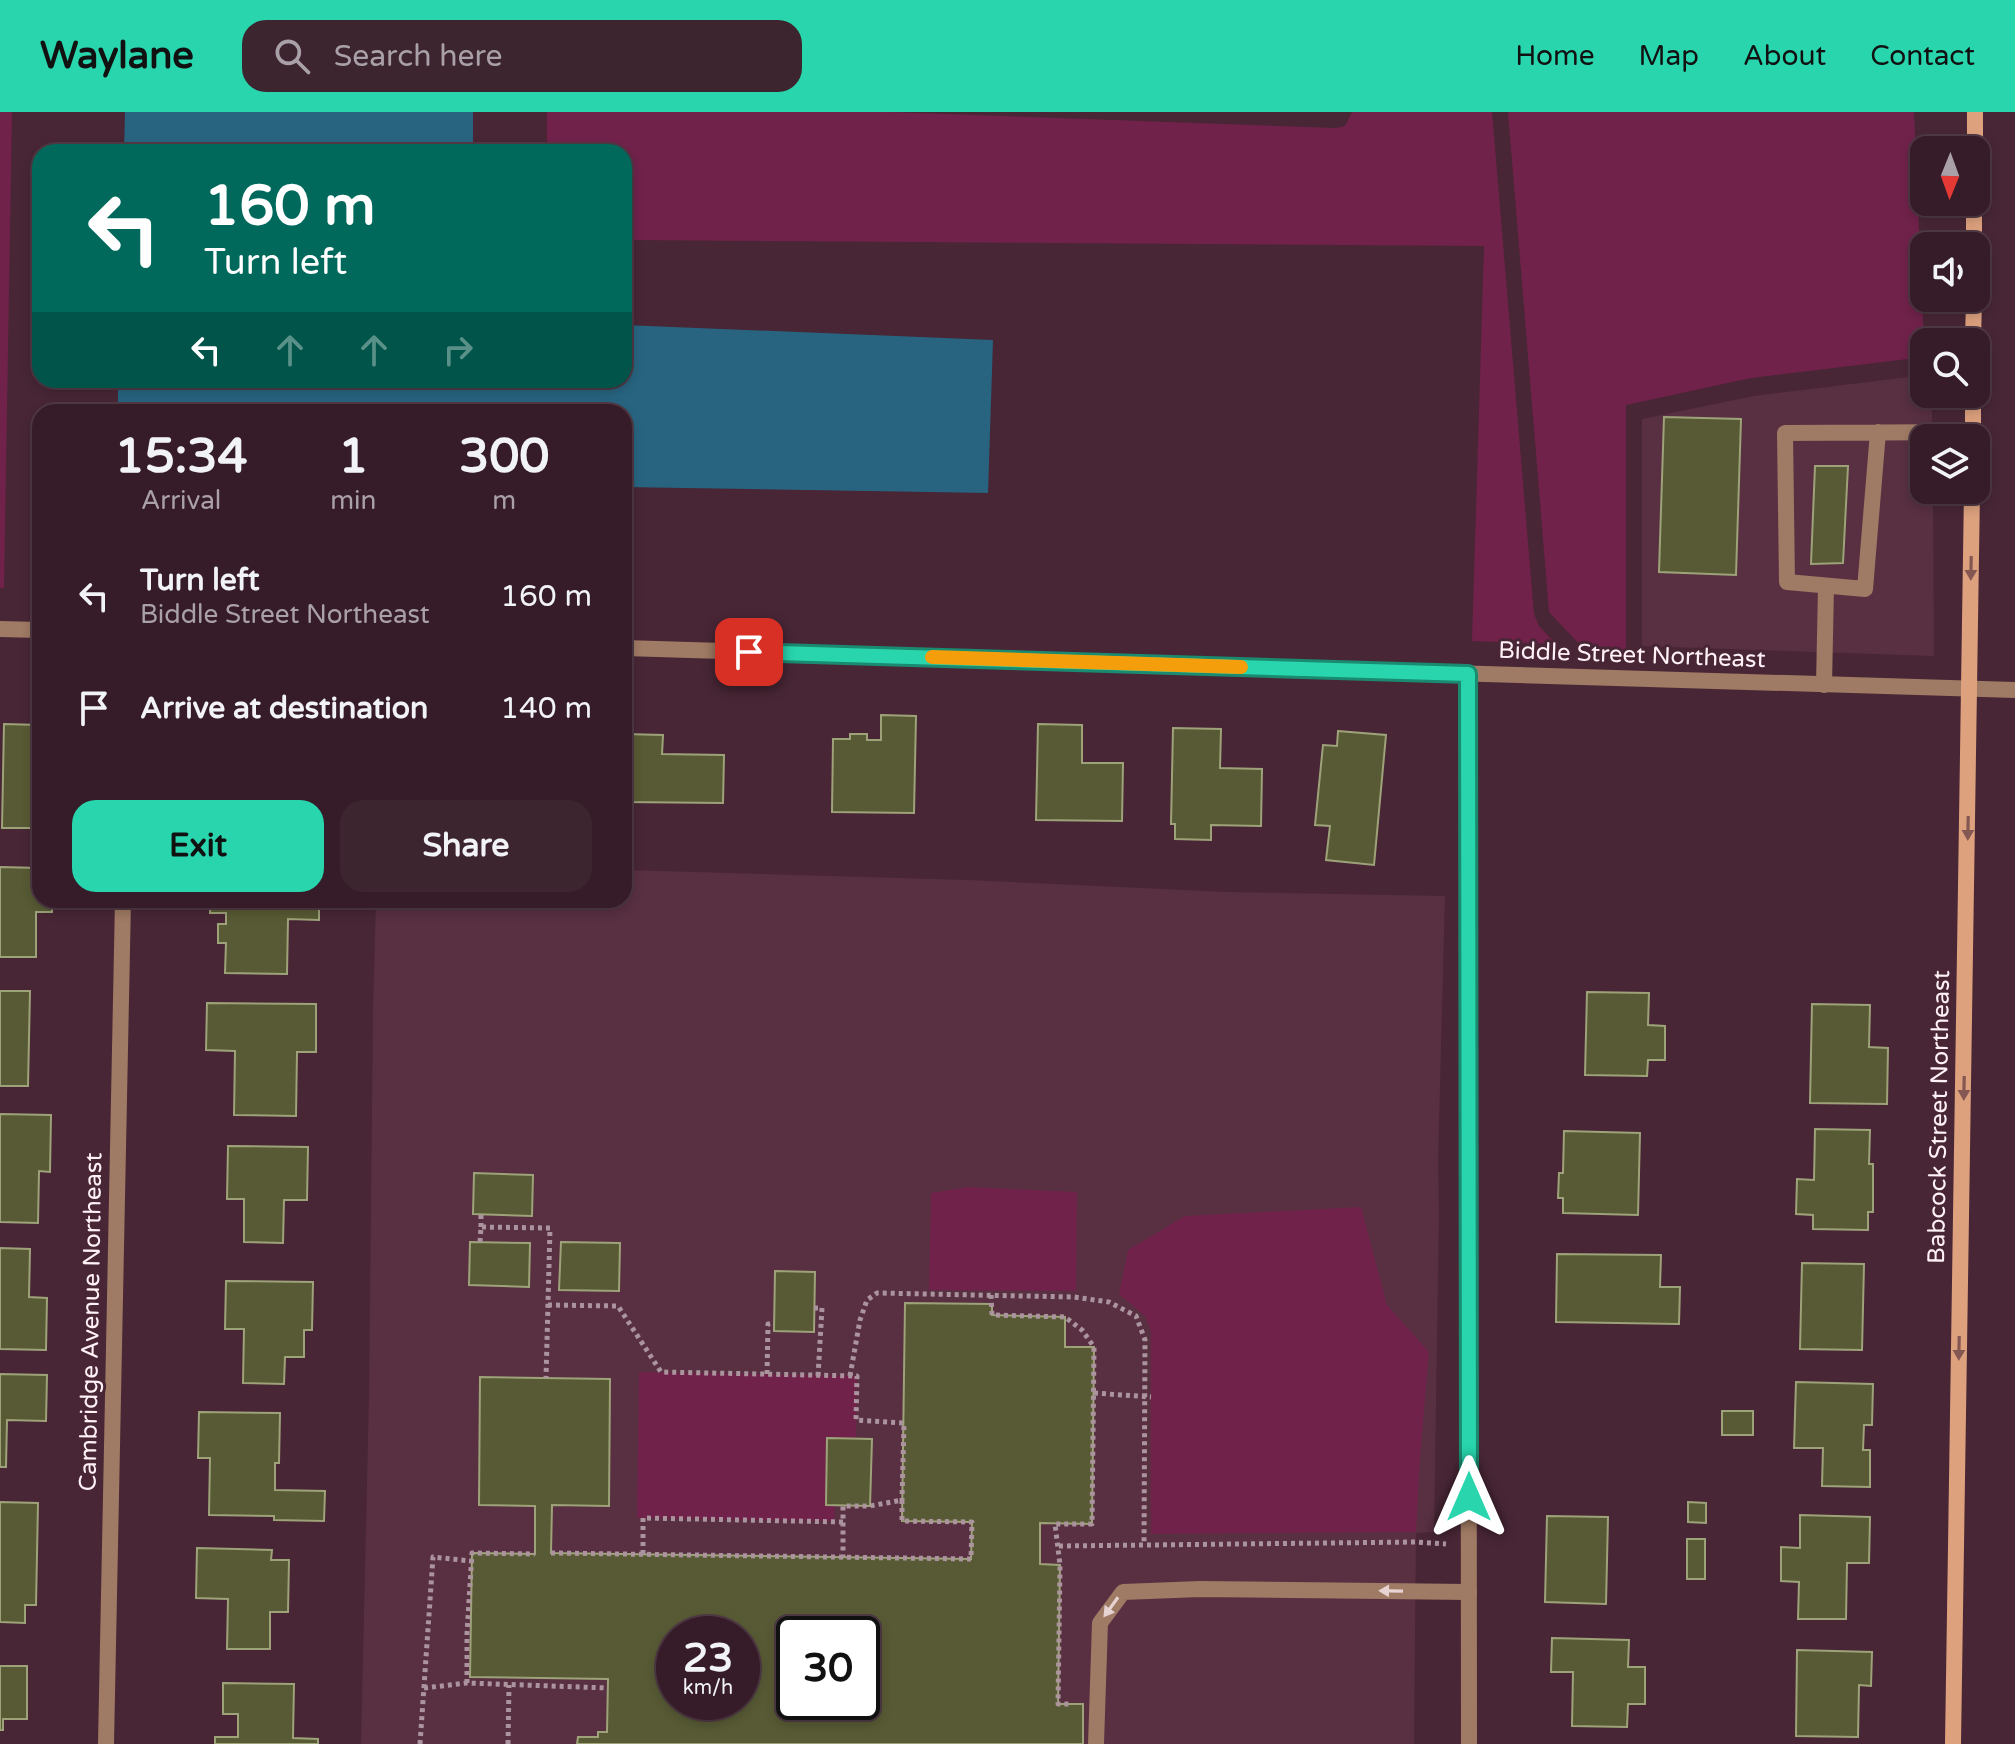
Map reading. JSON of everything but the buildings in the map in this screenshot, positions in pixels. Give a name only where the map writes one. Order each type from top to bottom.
[{"type":"main road","points":[[1975,112],[1975,136]]},
{"type":"main road","name":"Babcock Street Northeast","points":[[1953,1744],[1972,504]]},
{"type":"street","points":[[1878,432],[1865,589],[1787,582],[1785,433],[1878,432],[1910,433]]},
{"type":"street","points":[[1824,685],[1826,586]]},
{"type":"street","points":[[0,629],[32,630]]},
{"type":"street","name":"Biddle Street Northeast","points":[[632,648],[2015,690]]},
{"type":"street","points":[[1468,674],[1469,1744]]},
{"type":"street","name":"Cambridge Avenue Northeast","points":[[106,1744],[123,908]]},
{"type":"street","points":[[1096,1744],[1100,1623],[1123,1592],[1200,1589],[1469,1592]]},
{"type":"path","points":[[480,1242],[481,1214]]},
{"type":"path","points":[[481,1227],[550,1228],[546,1378]]},
{"type":"path","points":[[850,1376],[863,1310],[867,1300],[877,1293],[1074,1297],[1109,1302],[1136,1316],[1145,1340],[1148,1397],[1144,1545]]},
{"type":"path","points":[[991,1295],[992,1315],[1065,1317],[1082,1330],[1094,1347],[1092,1524],[1055,1524],[1059,1546],[1058,1704],[1083,1704]]},
{"type":"path","points":[[548,1305],[618,1306],[661,1372],[857,1376],[856,1420],[904,1423],[902,1521],[972,1522],[971,1559],[551,1553]]},
{"type":"path","points":[[814,1308],[822,1308],[818,1376]]},
{"type":"path","points":[[767,1374],[768,1324],[774,1324]]},
{"type":"path","points":[[1094,1393],[1148,1397]]},
{"type":"path","points":[[843,1557],[843,1506],[870,1506],[902,1500]]},
{"type":"path","points":[[643,1554],[643,1518],[843,1522]]},
{"type":"path","points":[[1059,1546],[1451,1544]]},
{"type":"path","points":[[467,1683],[472,1553],[535,1554]]},
{"type":"path","points":[[420,1744],[433,1557],[471,1561]]},
{"type":"path","points":[[424,1688],[467,1683],[608,1688]]},
{"type":"path","points":[[508,1744],[509,1685]]},
{"type":"shaded area","points":[[0,112],[12,112],[4,588],[0,588]]},
{"type":"shaded area","points":[[547,112],[889,112],[1336,128],[1345,126],[1352,112],[1492,112],[1534,614],[1539,626],[1556,644],[1472,641],[1484,246],[632,240],[632,144],[547,144]]},
{"type":"shaded area","points":[[1508,112],[1914,112],[1915,136],[1910,136],[1910,216],[1919,216],[1919,232],[1910,232],[1910,312],[1923,312],[1923,328],[1910,328],[1910,357],[1751,378],[1626,405],[1626,657],[1584,649],[1549,612]]},
{"type":"shaded area","points":[[1909,377],[1910,408],[1932,408],[1932,424],[1910,424],[1910,504],[1933,504],[1934,656],[1642,646],[1642,419],[1754,396]]},
{"type":"shaded area","points":[[632,870],[968,880],[1227,892],[1445,896],[1434,1532],[1416,1533],[1414,1744],[361,1744],[376,908],[632,908]]},
{"type":"shaded area","points":[[968,1187],[1077,1192],[1076,1291],[929,1290],[931,1193]]},
{"type":"shaded area","points":[[1361,1207],[1387,1305],[1429,1352],[1416,1532],[1151,1534],[1151,1331],[1145,1316],[1119,1294],[1128,1250],[1185,1216]]},
{"type":"shaded area","points":[[639,1372],[857,1376],[856,1438],[827,1439],[834,1521],[637,1518]]},
{"type":"water","points":[[125,112],[473,112],[473,144],[124,144]]},
{"type":"water","points":[[632,325],[993,340],[988,493],[632,487],[632,404],[118,404],[118,388],[632,388]]},
{"type":"slow traffic","points":[[932,657],[1241,667]]},
{"type":"route","points":[[749,652],[1468,674],[1469,1497]]}]
